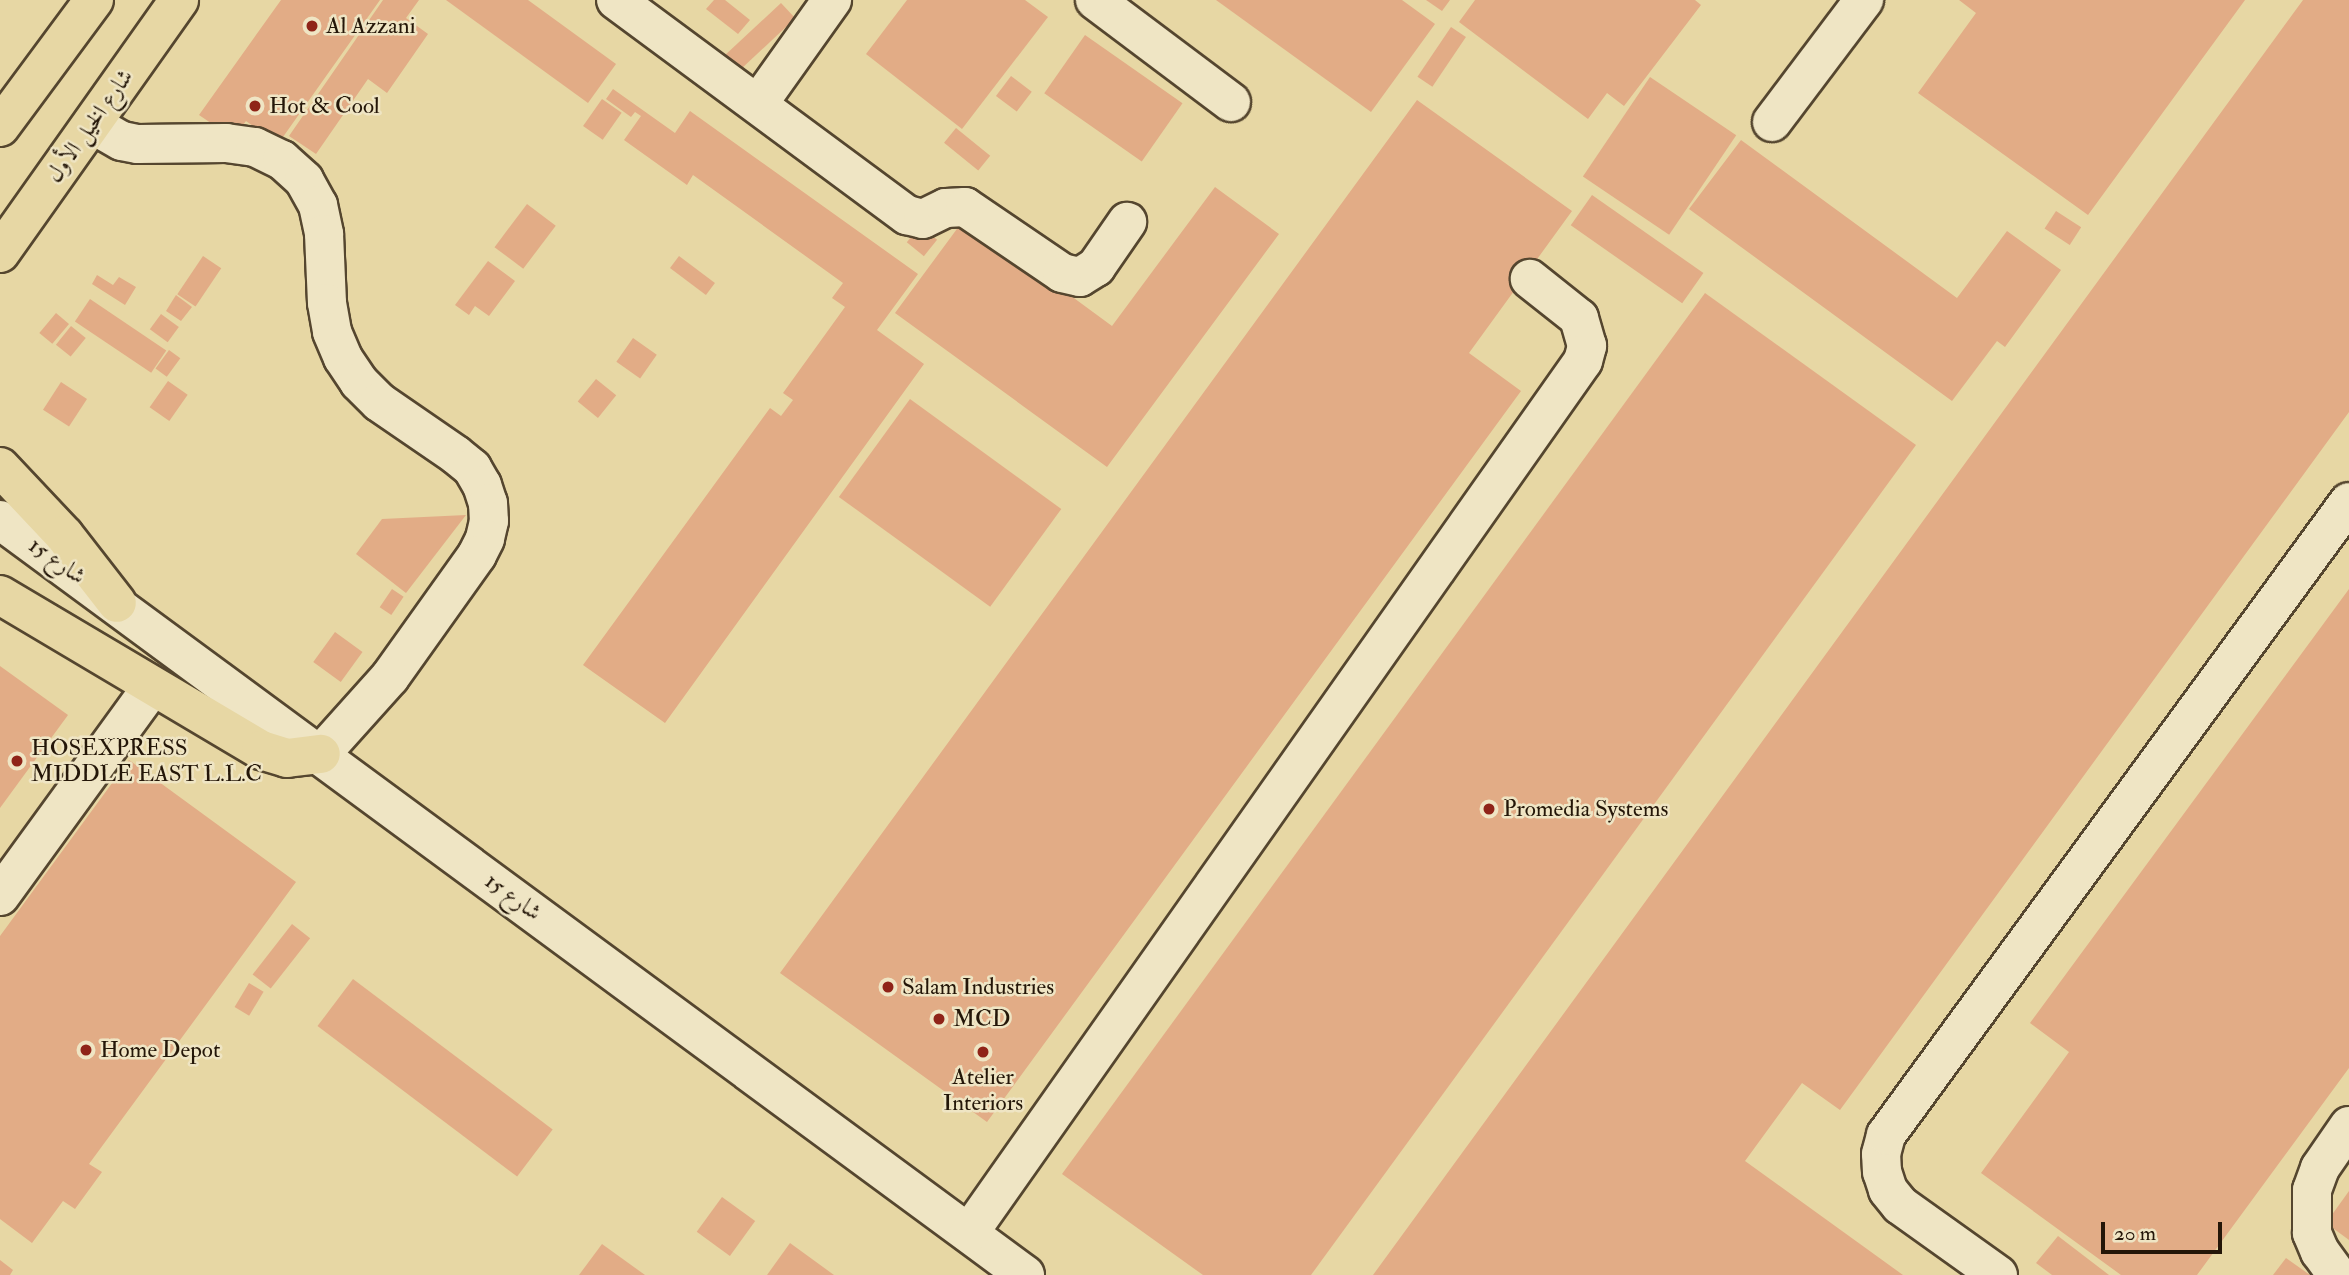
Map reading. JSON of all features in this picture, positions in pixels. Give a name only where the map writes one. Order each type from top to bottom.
[{"type":"main road","points":[[0,127],[94,0]]},
{"type":"main road","name":"شارع الخيل الأول","points":[[0,253],[179,0]]},
{"type":"main road","points":[[0,467],[64,535],[117,603]]},
{"type":"main road","points":[[0,596],[273,756],[287,758],[321,754]]},
{"type":"lane","points":[[616,0],[907,215],[923,219],[946,208],[965,207],[1070,276],[1089,274],[1127,222]]},
{"type":"lane","points":[[758,104],[832,0]]},
{"type":"lane","points":[[1095,0],[1231,102]]},
{"type":"lane","points":[[1772,122],[1864,0]]},
{"type":"lane","points":[[92,124],[122,141],[138,144],[226,143],[256,147],[282,160],[304,180],[318,205],[324,234],[327,303],[332,332],[343,358],[359,382],[379,402],[456,455],[472,468],[482,485],[488,503],[489,522],[477,555],[390,677],[321,754]]},
{"type":"lane","points":[[969,1234],[1583,361],[1587,346],[1579,318],[1571,308],[1530,279]]},
{"type":"lane","points":[[1998,1275],[1900,1205],[1888,1190],[1882,1172],[1881,1154],[1886,1135],[2349,502]]},
{"type":"lane","name":"شارع 15","points":[[0,520],[117,603],[1025,1275]]},
{"type":"lane","points":[[0,897],[152,687]]},
{"type":"lane","points":[[2337,1275],[2320,1252],[2312,1234],[2312,1190],[2320,1168],[2349,1126]]},
{"type":"building","points":[[281,0],[380,0],[278,144],[246,121],[233,138],[199,115]]},
{"type":"building","points":[[383,0],[419,0],[406,18],[428,34],[387,93],[368,79],[316,154],[289,136]]},
{"type":"building","points":[[446,0],[528,0],[616,64],[588,103]]},
{"type":"building","points":[[714,0],[725,0],[750,20],[738,34],[706,9]]},
{"type":"building","points":[[907,0],[1025,0],[1048,17],[962,129],[866,54]]},
{"type":"building","points":[[1216,0],[1402,0],[1435,24],[1371,112]]},
{"type":"building","points":[[1426,0],[1450,0],[1442,11]]},
{"type":"building","points":[[1475,0],[1695,0],[1701,5],[1624,106],[1607,93],[1588,119],[1459,22]]},
{"type":"building","points":[[1959,0],[2245,0],[2088,215],[1918,93],[1976,13]]},
{"type":"building","points":[[2303,0],[2349,0],[2349,412],[1840,1110],[1802,1083],[1745,1161],[1903,1275],[1373,1275]]},
{"type":"building","points":[[781,3],[795,18],[735,75],[720,60]]},
{"type":"building","points":[[1451,27],[1466,37],[1432,87],[1417,77]]},
{"type":"building","points":[[1085,35],[1182,103],[1142,161],[1044,93]]},
{"type":"building","points":[[1011,76],[1032,92],[1017,112],[996,96]]},
{"type":"building","points":[[1650,77],[1736,135],[1669,235],[1583,176]]},
{"type":"building","points":[[613,89],[675,133],[690,111],[918,274],[877,330],[924,364],[665,723],[583,665],[770,408],[781,416],[793,400],[783,393],[845,307],[832,298],[843,283],[693,175],[687,185],[624,140],[641,116],[635,112],[631,117],[606,99]]},
{"type":"building","points":[[602,99],[622,113],[603,140],[583,126]]},
{"type":"building","points":[[1417,100],[1572,211],[1469,353],[1521,391],[987,1122],[780,973]]},
{"type":"building","points":[[956,128],[990,156],[978,170],[944,143]]},
{"type":"building","points":[[1741,140],[1957,298],[2007,231],[2061,270],[2005,347],[1997,341],[1952,401],[1689,209]]},
{"type":"building","points":[[1215,187],[1279,234],[1107,467],[895,313],[965,218],[1112,326]]},
{"type":"building","points":[[1592,195],[1703,273],[1682,303],[1571,225]]},
{"type":"building","points":[[527,204],[556,226],[523,269],[495,247]]},
{"type":"building","points":[[2056,211],[2081,227],[2070,245],[2045,229]]},
{"type":"building","points":[[920,226],[937,240],[924,256],[907,242]]},
{"type":"building","points":[[203,256],[221,268],[196,306],[177,294]]},
{"type":"building","points":[[679,256],[715,283],[706,295],[670,268]]},
{"type":"building","points":[[488,261],[515,281],[489,316],[475,306],[469,315],[455,305]]},
{"type":"building","points":[[97,275],[113,285],[119,277],[136,287],[125,305],[92,284]]},
{"type":"building","name":"Promedia Systems","points":[[1705,293],[1916,445],[1311,1275],[1203,1275],[1062,1174]]},
{"type":"building","points":[[176,295],[192,307],[181,321],[166,311]]},
{"type":"building","points":[[90,299],[166,350],[151,373],[75,321]]},
{"type":"building","points":[[56,313],[69,324],[52,344],[39,333]]},
{"type":"building","points":[[161,314],[179,327],[168,342],[150,329]]},
{"type":"building","points":[[71,326],[86,338],[71,357],[56,345]]},
{"type":"building","points":[[633,338],[657,355],[640,378],[616,362]]},
{"type":"building","points":[[169,350],[180,358],[167,377],[155,369]]},
{"type":"building","points":[[596,379],[616,395],[598,418],[578,402]]},
{"type":"building","points":[[168,381],[188,395],[169,421],[150,407]]},
{"type":"building","points":[[61,382],[87,399],[69,427],[43,410]]},
{"type":"building","points":[[910,399],[1061,509],[990,607],[839,497]]},
{"type":"building","points":[[466,515],[406,593],[356,554],[382,519]]},
{"type":"building","points":[[392,589],[404,597],[391,615],[380,607]]},
{"type":"building","points":[[2349,589],[2349,1068],[2197,1275],[2121,1275],[1981,1173],[2069,1052],[2030,1023]]},
{"type":"building","points":[[335,632],[363,652],[341,682],[313,662]]},
{"type":"building","name":"HOSEXPRESS MIDDLE EAST L.L.C","points":[[0,666],[68,715],[0,808]]},
{"type":"building","name":"Home Depot","points":[[129,760],[296,882],[89,1164],[102,1172],[75,1209],[63,1201],[32,1243],[0,1219],[0,936]]},
{"type":"building","points":[[292,924],[310,938],[271,989],[253,974]]},
{"type":"building","points":[[353,979],[553,1129],[517,1177],[317,1026]]},
{"type":"building","points":[[249,983],[264,992],[249,1016],[235,1007]]},
{"type":"building","points":[[2349,1191],[2349,1240],[2326,1223]]},
{"type":"building","points":[[722,1197],[755,1221],[730,1256],[697,1232]]},
{"type":"building","points":[[2058,1236],[2109,1275],[2052,1275],[2036,1263]]},
{"type":"building","points":[[790,1243],[834,1275],[767,1275]]},
{"type":"building","points":[[602,1244],[645,1275],[579,1275]]},
{"type":"building","points":[[2286,1258],[2310,1275],[2273,1275]]},
{"type":"building","points":[[0,1260],[13,1270],[10,1275],[0,1275]]},
{"type":"place","name":"Al Azzani","points":[[312,26]]},
{"type":"place","name":"Hot & Cool","points":[[255,106]]},
{"type":"place","name":"HOSEXPRESS MIDDLE EAST L.L.C","points":[[17,761]]},
{"type":"place","name":"Promedia Systems","points":[[1489,809]]},
{"type":"place","name":"Salam Industries","points":[[888,987]]},
{"type":"place","name":"MCD","points":[[939,1019]]},
{"type":"place","name":"Home Depot","points":[[86,1050]]},
{"type":"place","name":"Atelier Interiors","points":[[983,1052]]}]
